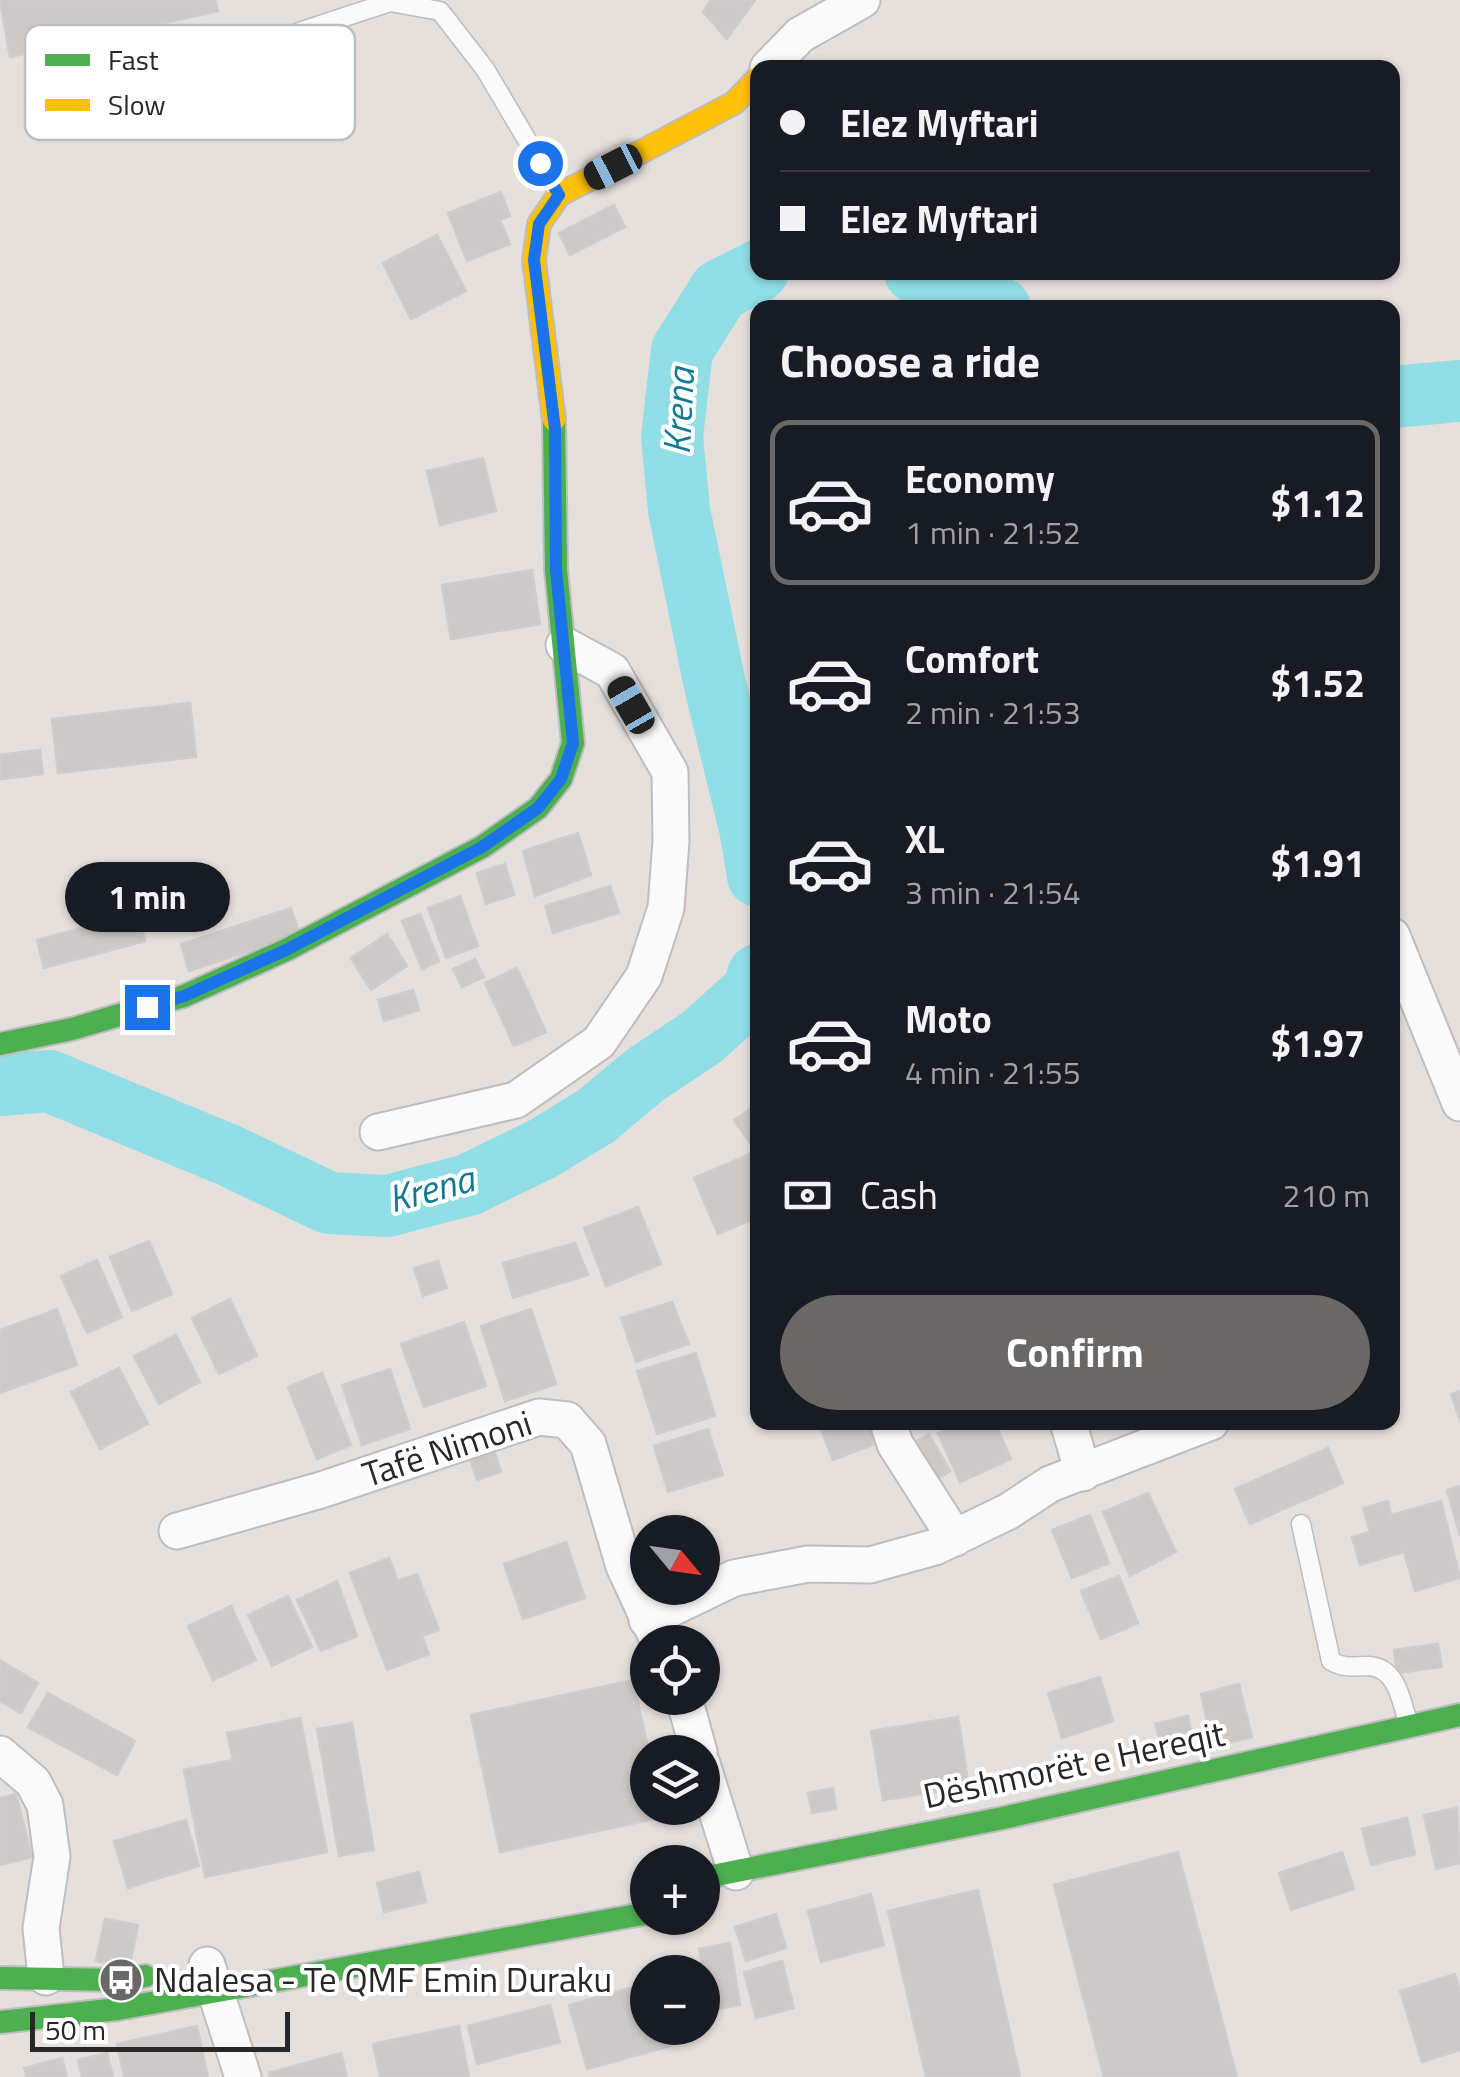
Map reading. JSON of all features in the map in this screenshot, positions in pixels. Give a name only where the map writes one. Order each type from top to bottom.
[{"type":"main road","points":[[0,1044],[72,1029],[184,996],[286,950],[482,847],[538,808],[561,779],[573,743],[556,570],[555,429],[534,260],[539,224],[559,195],[734,103],[750,86]]},
{"type":"main road","name":"Dëshmorët e Hereqit","points":[[720,1874],[1004,1818],[1460,1715]]},
{"type":"main road","points":[[931,1856],[1100,1820]]},
{"type":"main road","points":[[0,1978],[122,1980],[630,1914]]},
{"type":"main road","points":[[0,2022],[118,2009],[202,1971]]},
{"type":"street","points":[[776,60],[800,35],[862,0]]},
{"type":"street","points":[[378,1132],[516,1100],[598,1042],[644,976],[666,908],[671,841],[670,772],[612,671],[564,645]]},
{"type":"street","points":[[1400,956],[1460,1103]]},
{"type":"street","name":"Tafë Nimoni","points":[[176,1531],[321,1490],[540,1417],[567,1420],[588,1444],[624,1566],[650,1625]]},
{"type":"street","points":[[891,1430],[895,1444],[955,1538]]},
{"type":"street","points":[[1070,1430],[1083,1472]]},
{"type":"street","name":"Tafë Nimoni","points":[[662,1625],[734,1578],[808,1564],[870,1566],[935,1548],[1009,1511],[1050,1484],[1191,1430]]},
{"type":"street","points":[[0,1754],[34,1782],[45,1805],[52,1857],[41,1928],[46,1977]]},
{"type":"street","points":[[202,1971],[243,2077]]},
{"type":"lane","points":[[320,25],[390,2],[440,11],[486,69],[559,195]]},
{"type":"lane","points":[[1300,1524],[1330,1661],[1344,1668],[1373,1666],[1389,1674],[1398,1688],[1410,1726]]},
{"type":"building","points":[[0,0],[215,0],[218,11],[155,25],[25,25],[25,54],[10,57]]},
{"type":"building","points":[[711,0],[755,0],[727,39],[703,12]]},
{"type":"building","points":[[501,192],[510,216],[500,220],[510,244],[467,261],[448,213]]},
{"type":"building","points":[[614,205],[625,227],[570,255],[559,233]]},
{"type":"building","points":[[437,235],[466,291],[411,319],[383,263]]},
{"type":"building","points":[[483,458],[496,511],[440,525],[427,471]]},
{"type":"building","points":[[532,570],[540,624],[451,639],[442,585]]},
{"type":"building","points":[[190,703],[196,757],[58,773],[52,719]]},
{"type":"building","points":[[40,750],[43,774],[1,779],[0,755]]},
{"type":"building","points":[[578,833],[591,875],[535,896],[523,851]]},
{"type":"building","points":[[505,864],[514,895],[486,904],[477,873]]},
{"type":"building","points":[[610,886],[619,913],[553,933],[545,906]]},
{"type":"building","points":[[460,896],[478,946],[446,958],[428,908]]},
{"type":"building","points":[[291,908],[300,935],[189,971],[181,944]]},
{"type":"building","points":[[138,913],[145,941],[44,968],[37,940]]},
{"type":"building","points":[[420,914],[439,961],[422,969],[402,921]]},
{"type":"building","points":[[387,934],[407,966],[371,990],[351,958]]},
{"type":"building","points":[[475,959],[484,977],[462,987],[453,969]]},
{"type":"building","points":[[517,968],[546,1032],[514,1046],[485,983]]},
{"type":"building","points":[[413,990],[419,1010],[384,1021],[378,1000]]},
{"type":"building","points":[[750,1109],[750,1143],[734,1120]]},
{"type":"building","points":[[750,1154],[750,1220],[718,1234],[694,1178]]},
{"type":"building","points":[[638,1207],[661,1264],[606,1286],[584,1228]]},
{"type":"building","points":[[149,1241],[172,1294],[132,1311],[110,1257]]},
{"type":"building","points":[[575,1243],[588,1275],[513,1298],[503,1263]]},
{"type":"building","points":[[97,1260],[122,1317],[87,1333],[61,1276]]},
{"type":"building","points":[[438,1261],[447,1288],[423,1296],[414,1268]]},
{"type":"building","points":[[230,1299],[257,1356],[219,1374],[192,1318]]},
{"type":"building","points":[[672,1302],[689,1344],[636,1362],[621,1318]]},
{"type":"building","points":[[57,1309],[77,1365],[0,1393],[0,1330]]},
{"type":"building","points":[[531,1309],[556,1384],[505,1401],[481,1326]]},
{"type":"building","points":[[464,1322],[486,1386],[424,1407],[401,1344]]},
{"type":"building","points":[[176,1335],[200,1382],[159,1404],[134,1356]]},
{"type":"building","points":[[696,1353],[715,1416],[657,1434],[637,1371]]},
{"type":"building","points":[[119,1368],[148,1424],[100,1449],[71,1392]]},
{"type":"building","points":[[390,1369],[410,1429],[362,1445],[342,1385]]},
{"type":"building","points":[[322,1373],[351,1445],[317,1459],[288,1387]]},
{"type":"building","points":[[1460,1391],[1460,1420],[1451,1394]]},
{"type":"building","points":[[708,1429],[723,1475],[668,1492],[654,1446]]},
{"type":"building","points":[[821,1430],[873,1430],[878,1443],[833,1460]]},
{"type":"building","points":[[998,1430],[1011,1459],[960,1482],[938,1433]]},
{"type":"building","points":[[929,1434],[950,1471],[934,1481],[912,1444]]},
{"type":"building","points":[[492,1445],[501,1472],[477,1480],[468,1452]]},
{"type":"building","points":[[1328,1448],[1343,1483],[1250,1524],[1235,1489]]},
{"type":"building","points":[[1460,1486],[1460,1536],[1447,1490]]},
{"type":"building","points":[[1148,1493],[1176,1552],[1130,1576],[1103,1512]]},
{"type":"building","points":[[1388,1501],[1391,1515],[1441,1501],[1460,1578],[1415,1591],[1404,1552],[1360,1565],[1352,1537],[1370,1532],[1363,1508]]},
{"type":"building","points":[[1090,1515],[1109,1563],[1072,1578],[1052,1530]]},
{"type":"building","points":[[566,1542],[585,1598],[523,1619],[504,1564]]},
{"type":"building","points":[[389,1558],[398,1581],[417,1574],[439,1630],[422,1636],[429,1654],[387,1670],[350,1573]]},
{"type":"building","points":[[1119,1576],[1138,1623],[1101,1639],[1081,1591]]},
{"type":"building","points":[[337,1581],[357,1636],[321,1651],[297,1600]]},
{"type":"building","points":[[288,1596],[312,1647],[272,1666],[248,1615]]},
{"type":"building","points":[[231,1606],[256,1660],[213,1680],[188,1626]]},
{"type":"building","points":[[1438,1644],[1442,1667],[1397,1673],[1394,1650]]},
{"type":"building","points":[[0,1660],[38,1683],[21,1713],[0,1701]]},
{"type":"building","points":[[1100,1677],[1113,1721],[1062,1738],[1048,1693]]},
{"type":"building","points":[[630,1681],[630,1715],[641,1715],[645,1735],[630,1735],[630,1824],[500,1852],[471,1715]]},
{"type":"building","points":[[1239,1684],[1252,1737],[1213,1747],[1201,1694]]},
{"type":"building","points":[[48,1693],[135,1741],[117,1775],[28,1727]]},
{"type":"building","points":[[1188,1716],[1193,1740],[1162,1748],[1155,1724]]},
{"type":"building","points":[[958,1717],[969,1787],[883,1800],[871,1731]]},
{"type":"building","points":[[300,1718],[327,1852],[205,1877],[184,1770],[233,1760],[227,1733]]},
{"type":"building","points":[[352,1723],[374,1850],[339,1856],[317,1729]]},
{"type":"building","points":[[833,1788],[836,1809],[812,1813],[808,1793]]},
{"type":"building","points":[[16,1794],[32,1857],[0,1865],[0,1798]]},
{"type":"building","points":[[1457,1808],[1460,1863],[1436,1869],[1424,1815]]},
{"type":"building","points":[[1407,1818],[1415,1854],[1371,1865],[1362,1829]]},
{"type":"building","points":[[186,1820],[199,1866],[128,1888],[114,1841]]},
{"type":"building","points":[[1178,1852],[1237,2077],[1104,2077],[1054,1885]]},
{"type":"building","points":[[1342,1852],[1354,1889],[1291,1910],[1279,1873]]},
{"type":"building","points":[[419,1872],[426,1902],[384,1912],[377,1883]]},
{"type":"building","points":[[978,1890],[1020,2077],[926,2077],[888,1911]]},
{"type":"building","points":[[871,1894],[884,1945],[821,1962],[808,1911]]},
{"type":"building","points":[[776,1914],[786,1948],[746,1961],[735,1927]]},
{"type":"building","points":[[105,1919],[138,1925],[129,1968],[96,1961]]},
{"type":"building","points":[[730,1943],[740,2005],[720,2008],[720,1955],[700,1955],[699,1949]]},
{"type":"building","points":[[782,1961],[794,2008],[756,2018],[744,1972]]},
{"type":"building","points":[[1455,1974],[1460,1990],[1460,2050],[1422,2062],[1400,1991]]},
{"type":"building","points":[[630,1988],[630,2045],[671,2046],[587,2069],[569,2005]]},
{"type":"building","points":[[550,2005],[560,2042],[477,2064],[468,2026]]},
{"type":"building","points":[[197,2026],[208,2077],[124,2077],[117,2044]]},
{"type":"building","points":[[459,2026],[469,2077],[380,2077],[373,2044]]},
{"type":"building","points":[[107,2053],[113,2077],[82,2077],[78,2060]]},
{"type":"building","points":[[341,2053],[347,2077],[270,2077],[269,2073]]},
{"type":"building","points":[[62,2058],[67,2077],[27,2077],[24,2068]]},
{"type":"waterway","name":"Krena","points":[[750,275],[720,290],[682,350],[672,436],[679,510],[716,690],[750,828]]},
{"type":"waterway","name":"Krena","points":[[934,280],[981,300]]},
{"type":"waterway","name":"Krena","points":[[1400,396],[1460,391]]},
{"type":"waterway","name":"Krena","points":[[0,1085],[49,1081],[228,1155],[329,1203],[387,1206],[468,1185],[542,1149],[596,1116],[645,1075],[702,1037],[750,994]]},
{"type":"traffic: fast","points":[[0,1044],[72,1029],[184,996],[286,950],[482,847],[538,808],[561,779],[573,743],[556,570],[554,420]]},
{"type":"traffic: fast","points":[[720,1874],[1003,1818],[1460,1715]]},
{"type":"traffic: fast","points":[[0,2022],[118,2009],[630,1916]]},
{"type":"traffic: fast","points":[[0,1978],[121,1980],[145,1976]]},
{"type":"traffic: slow","points":[[554,420],[534,260],[539,224],[559,195],[734,103],[750,86]]},
{"type":"place","name":"Ndalesa - Te QMF Emin Duraku","points":[[121,1980]]},
{"type":"route","points":[[147,1007],[184,996],[286,950],[482,847],[538,808],[561,779],[573,743],[556,570],[555,429],[534,260],[539,224],[559,195],[540,163]]}]
